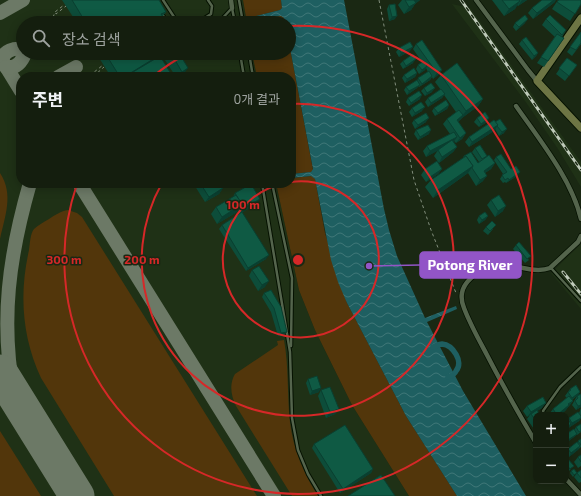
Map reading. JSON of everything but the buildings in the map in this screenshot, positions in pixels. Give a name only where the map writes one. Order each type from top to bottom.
[{"type":"street","points":[[231,0],[232,8]]},
{"type":"street","points":[[476,0],[537,81],[581,128]]},
{"type":"street","points":[[537,81],[581,18]]},
{"type":"street","points":[[516,106],[558,168],[573,195],[581,219]]},
{"type":"street","points":[[533,437],[479,341],[461,299],[466,282],[498,261],[504,261],[524,268],[544,270],[550,268],[578,242],[581,236]]},
{"type":"street","points":[[569,482],[581,495]]},
{"type":"lane","points":[[163,0],[173,16]]},
{"type":"lane","points":[[208,0],[212,6],[212,11],[209,16]]},
{"type":"lane","points":[[239,0],[242,16]]},
{"type":"lane","points":[[225,16],[232,8]]},
{"type":"lane","points":[[232,8],[234,16]]},
{"type":"lane","points":[[161,12],[164,16]]},
{"type":"lane","points":[[241,60],[243,72]]},
{"type":"lane","points":[[250,60],[252,72]]},
{"type":"lane","points":[[263,188],[290,352]]},
{"type":"lane","points":[[273,188],[292,278],[290,352],[293,424],[298,450],[308,474],[321,496]]},
{"type":"lane","points":[[550,268],[562,279],[581,301]]},
{"type":"lane","points":[[543,412],[560,387],[581,367]]},
{"type":"path","points":[[379,0],[414,180],[431,230],[456,292]]},
{"type":"path","points":[[54,16],[55,12],[65,5]]},
{"type":"path","points":[[94,72],[103,65]]},
{"type":"path","points":[[98,72],[104,67]]},
{"type":"shaded area","points":[[0,0],[243,0],[246,16],[16,16],[16,60],[253,60],[256,72],[16,72],[16,188],[277,188],[299,290],[315,330],[352,405],[409,496],[0,496]]},
{"type":"shaded area","points":[[243,0],[281,0],[282,8],[280,10],[256,16],[246,16]]},
{"type":"shaded area","points":[[452,4],[470,8],[581,162],[581,187],[558,149],[525,101]]},
{"type":"shaded area","points":[[253,60],[292,60],[294,72],[256,72]]},
{"type":"shaded area","points":[[296,80],[313,170],[311,172],[296,174]]},
{"type":"shaded area","points":[[0,173],[7,189],[7,205],[0,239]]},
{"type":"shaded area","points":[[312,176],[315,179],[325,233],[347,303],[406,416],[457,496],[409,496],[352,405],[315,330],[299,290],[277,188],[296,188],[296,178]]},
{"type":"shaded area","points":[[68,210],[77,213],[82,217],[257,496],[114,496],[41,378],[26,331],[23,299],[30,239],[34,229],[39,225],[58,213]]},
{"type":"shaded area","points":[[581,244],[581,309],[551,273]]},
{"type":"shaded area","points":[[284,340],[287,360],[291,432],[300,461],[318,496],[292,496],[236,406],[232,394],[231,386],[235,374],[278,345],[277,341]]},
{"type":"shaded area","points":[[0,431],[41,496],[0,496]]},
{"type":"water","points":[[281,0],[344,0],[384,209],[397,256],[425,318],[456,306],[457,309],[427,322],[463,391],[526,496],[457,496],[406,416],[347,303],[331,260],[315,179],[311,176],[296,178],[296,174],[311,172],[313,169],[296,80],[296,72],[295,72],[292,60],[296,60],[296,16],[256,16],[280,10],[282,8]]},
{"type":"waterway","points":[[433,347],[441,344],[446,345],[456,354],[459,363],[458,367],[454,374],[448,377]]},
{"type":"taxiway","points":[[0,13],[23,0]]},
{"type":"taxiway","points":[[2,60],[7,52],[16,49]]},
{"type":"taxiway","points":[[0,57],[16,83]]},
{"type":"taxiway","points":[[6,67],[16,66],[21,60]]},
{"type":"taxiway","points":[[67,72],[76,67]]},
{"type":"taxiway","points":[[14,395],[10,368],[7,315],[12,263],[29,188]]},
{"type":"taxiway","points":[[82,188],[274,496]]},
{"type":"runway","points":[[0,372],[77,496]]},
{"type":"railway","points":[[461,0],[581,170]]},
{"type":"railway","points":[[563,272],[581,294]]},
{"type":"place","name":"Potong River","points":[[369,266]]}]
